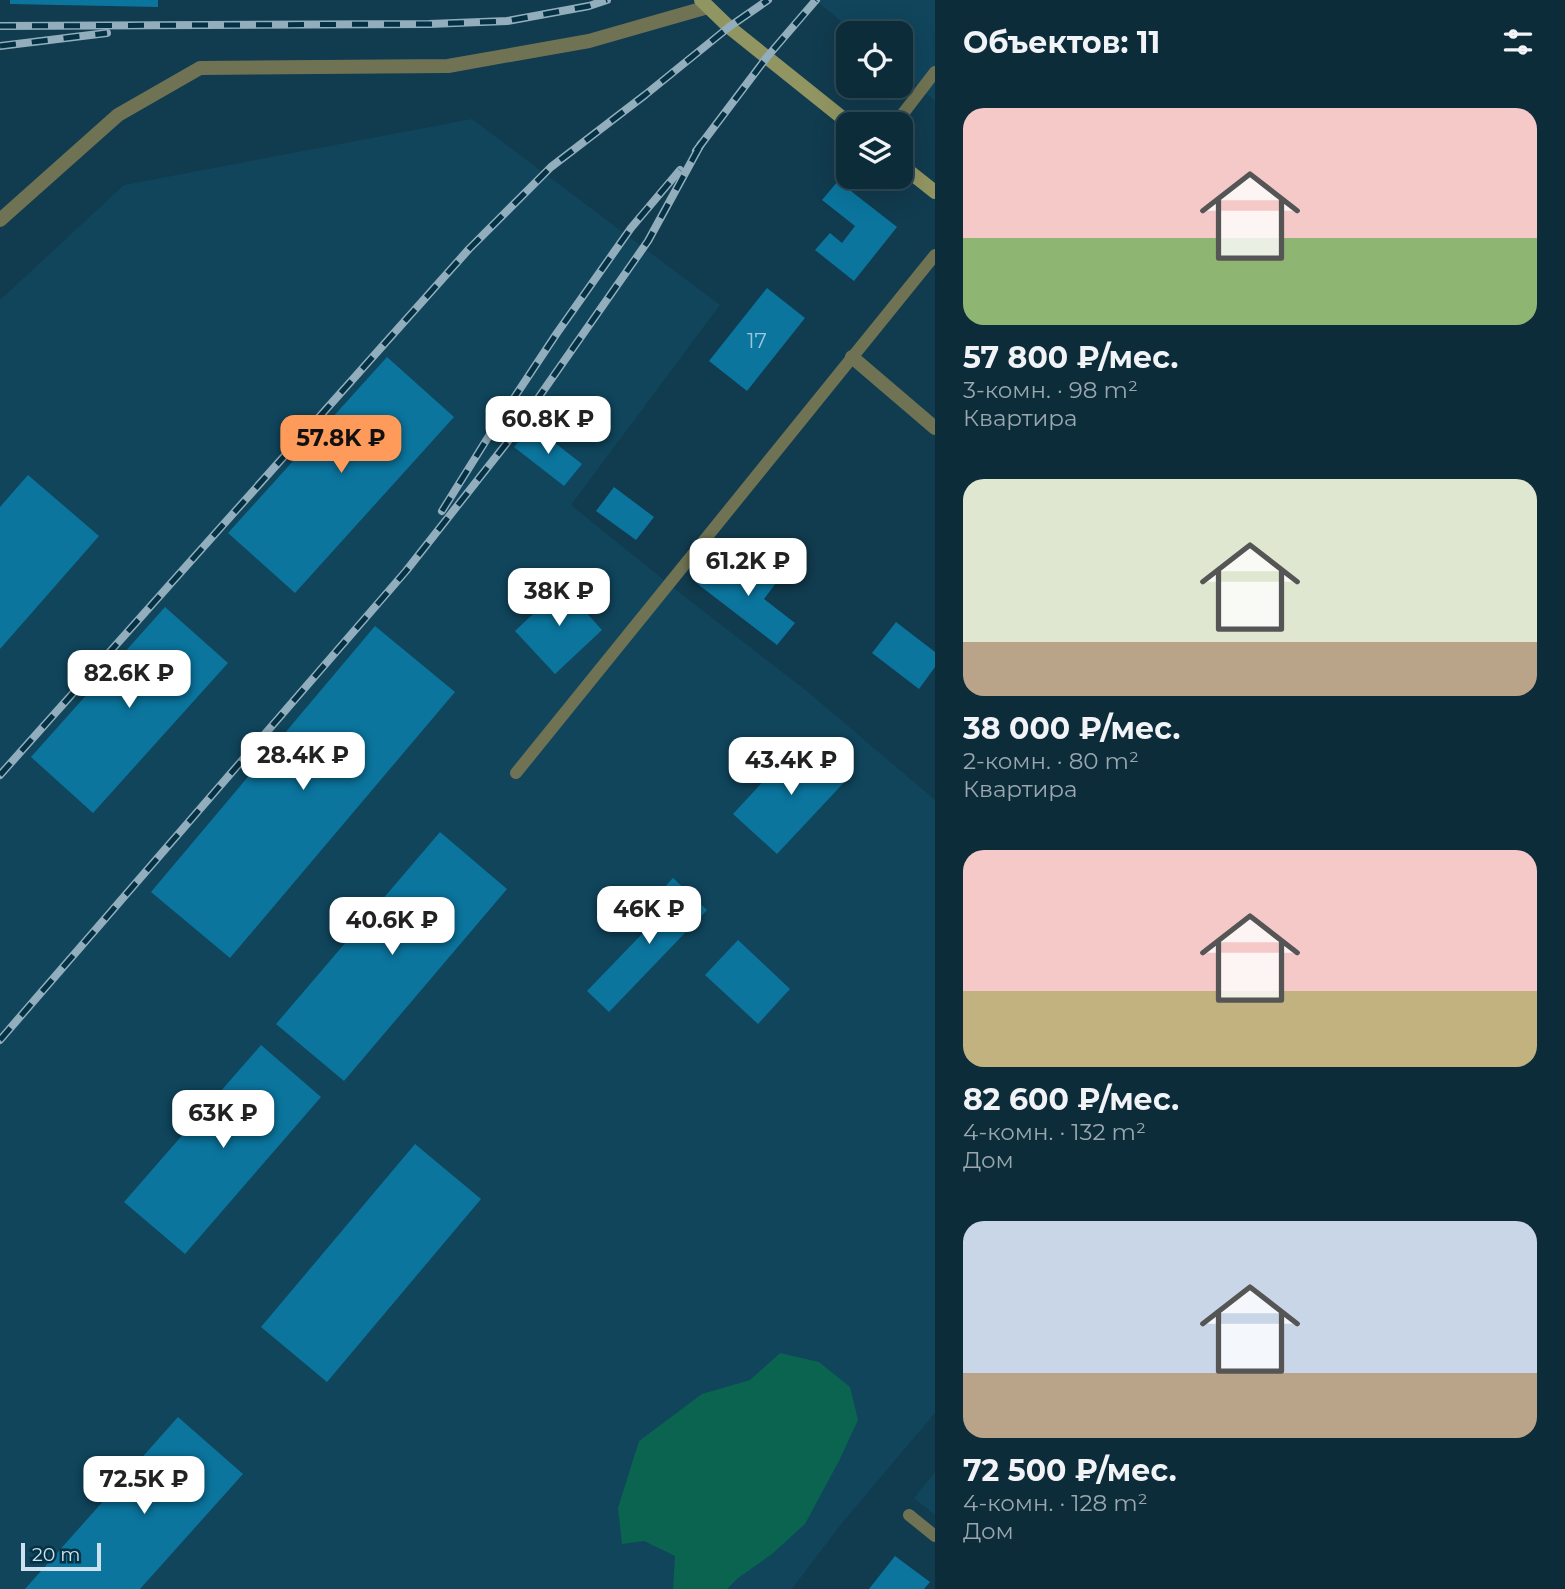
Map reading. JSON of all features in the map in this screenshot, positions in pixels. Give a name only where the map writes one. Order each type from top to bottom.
[{"type":"street","points":[[0,220],[118,115],[200,68],[448,66],[589,41],[705,4],[836,113]]},
{"type":"street","points":[[913,175],[935,192]]},
{"type":"street","points":[[852,358],[935,428]]},
{"type":"lane","points":[[904,112],[935,72]]},
{"type":"lane","points":[[516,774],[935,255]]},
{"type":"lane","points":[[909,1515],[935,1536]]},
{"type":"shaded area","points":[[816,0],[935,0],[935,101],[913,82],[913,21],[841,21]]},
{"type":"shaded area","points":[[472,119],[720,305],[571,505],[808,692],[935,800],[935,1413],[842,1523],[792,1589],[0,1589],[0,300],[124,185]]},
{"type":"shaded area","points":[[780,1353],[819,1362],[850,1387],[858,1420],[805,1524],[727,1589],[673,1589],[675,1556],[644,1541],[622,1544],[618,1508],[639,1441],[702,1394],[750,1380]]},
{"type":"shaded area","points":[[935,1472],[935,1515],[914,1498]]},
{"type":"building","points":[[10,0],[158,0],[158,7],[10,4]]},
{"type":"building","points":[[836,183],[836,189],[848,189],[897,227],[854,281],[815,250],[830,233],[842,243],[855,226],[822,200]]},
{"type":"building","points":[[767,288],[805,318],[747,391],[709,361]]},
{"type":"building","points":[[387,357],[454,417],[295,593],[228,533]]},
{"type":"building","points":[[532,425],[582,464],[564,486],[514,447]]},
{"type":"building","points":[[28,475],[99,536],[0,649],[0,507]]},
{"type":"building","points":[[614,487],[654,517],[636,540],[596,511]]},
{"type":"building","points":[[714,559],[743,581],[758,562],[779,579],[764,599],[795,623],[777,645],[695,582]]},
{"type":"building","points":[[571,578],[582,589],[573,598],[602,630],[555,674],[515,631]]},
{"type":"building","points":[[165,607],[228,663],[93,813],[31,757]]},
{"type":"building","points":[[896,622],[935,652],[935,667],[919,689],[872,653]]},
{"type":"building","points":[[375,626],[455,692],[230,958],[151,892]]},
{"type":"building","points":[[817,743],[851,775],[777,854],[733,814],[785,758],[795,767]]},
{"type":"building","points":[[440,832],[507,889],[344,1081],[276,1024]]},
{"type":"building","points":[[673,878],[707,910],[609,1012],[587,991],[668,907],[656,896]]},
{"type":"building","points":[[738,940],[790,989],[758,1024],[705,975]]},
{"type":"building","points":[[261,1045],[321,1097],[185,1254],[124,1202]]},
{"type":"building","points":[[415,1144],[481,1199],[327,1382],[261,1327]]},
{"type":"building","points":[[178,1417],[243,1474],[140,1589],[25,1589]]},
{"type":"building","points":[[895,1556],[930,1582],[924,1589],[869,1589]]},
{"type":"railway","points":[[0,26],[429,24],[507,21],[589,6],[607,0]]},
{"type":"railway","points":[[0,775],[469,249],[551,167],[729,27],[768,0]]},
{"type":"railway","points":[[696,151],[767,57],[816,0]]},
{"type":"railway","points":[[0,46],[107,33]]},
{"type":"railway","points":[[0,1040],[406,571],[506,444],[648,241],[701,144]]},
{"type":"railway","points":[[442,511],[557,333],[631,228],[680,170]]}]
